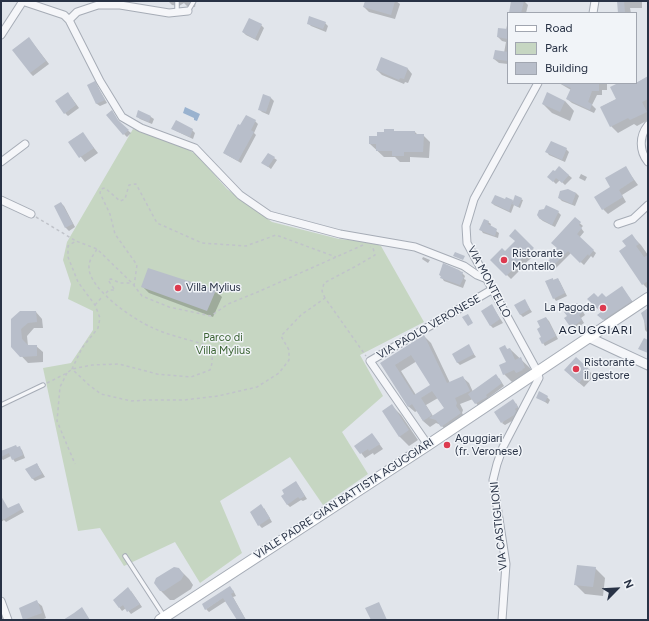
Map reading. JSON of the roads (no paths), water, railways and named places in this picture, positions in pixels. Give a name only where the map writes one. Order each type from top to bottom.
[{"type":"main road","name":"VIALE PADRE GIAN BATTISTA AGUGGIARI","points":[[162,618],[428,445],[647,299]]},
{"type":"street","points":[[1,35],[22,1],[64,16],[69,20],[100,81],[122,118],[141,128],[195,148],[240,195],[268,215],[340,234],[415,247],[464,266],[477,275],[487,279]]},
{"type":"street","points":[[593,12],[595,1]]},
{"type":"street","points":[[69,20],[77,12],[98,5],[120,5],[169,14],[188,11]]},
{"type":"street","name":"VIA MONTELLO","points":[[537,84],[474,199],[466,226],[467,243],[537,371]]},
{"type":"street","points":[[648,125],[644,130],[641,141],[642,151],[648,162]]},
{"type":"street","points":[[1,162],[25,144]]},
{"type":"street","points":[[1,200],[31,214]]},
{"type":"street","points":[[618,224],[633,219],[648,205]]},
{"type":"street","name":"VIA PAOLO VERONESE","points":[[428,445],[370,360],[493,289]]},
{"type":"street","points":[[588,337],[648,365]]},
{"type":"street","name":"VIA CASTIGLIONI","points":[[502,620],[506,564],[493,480],[503,447],[540,378],[537,371]]},
{"type":"street","points":[[1,601],[8,620]]},
{"type":"lane","points":[[177,1],[177,12]]},
{"type":"lane","points":[[188,11],[194,1]]},
{"type":"lane","points":[[1,405],[43,385]]},
{"type":"lane","points":[[125,556],[162,618]]},
{"type":"water","points":[[185,107],[200,114],[197,121],[183,113]]},
{"type":"place","name":"Ristorante Montello","points":[[504,260]]},
{"type":"place","name":"Villa Mylius","points":[[178,288]]},
{"type":"place","name":"La Pagoda","points":[[603,308]]},
{"type":"place","name":"Ristorante il gestore","points":[[576,369]]},
{"type":"place","name":"Aguggiari (fr. Veronese)","points":[[447,445]]},
{"type":"district","name":"AGUGGIARI","points":[[596,330]]},
{"type":"park label","name":"Parco di Villa Mylius","points":[[223,344]]}]
